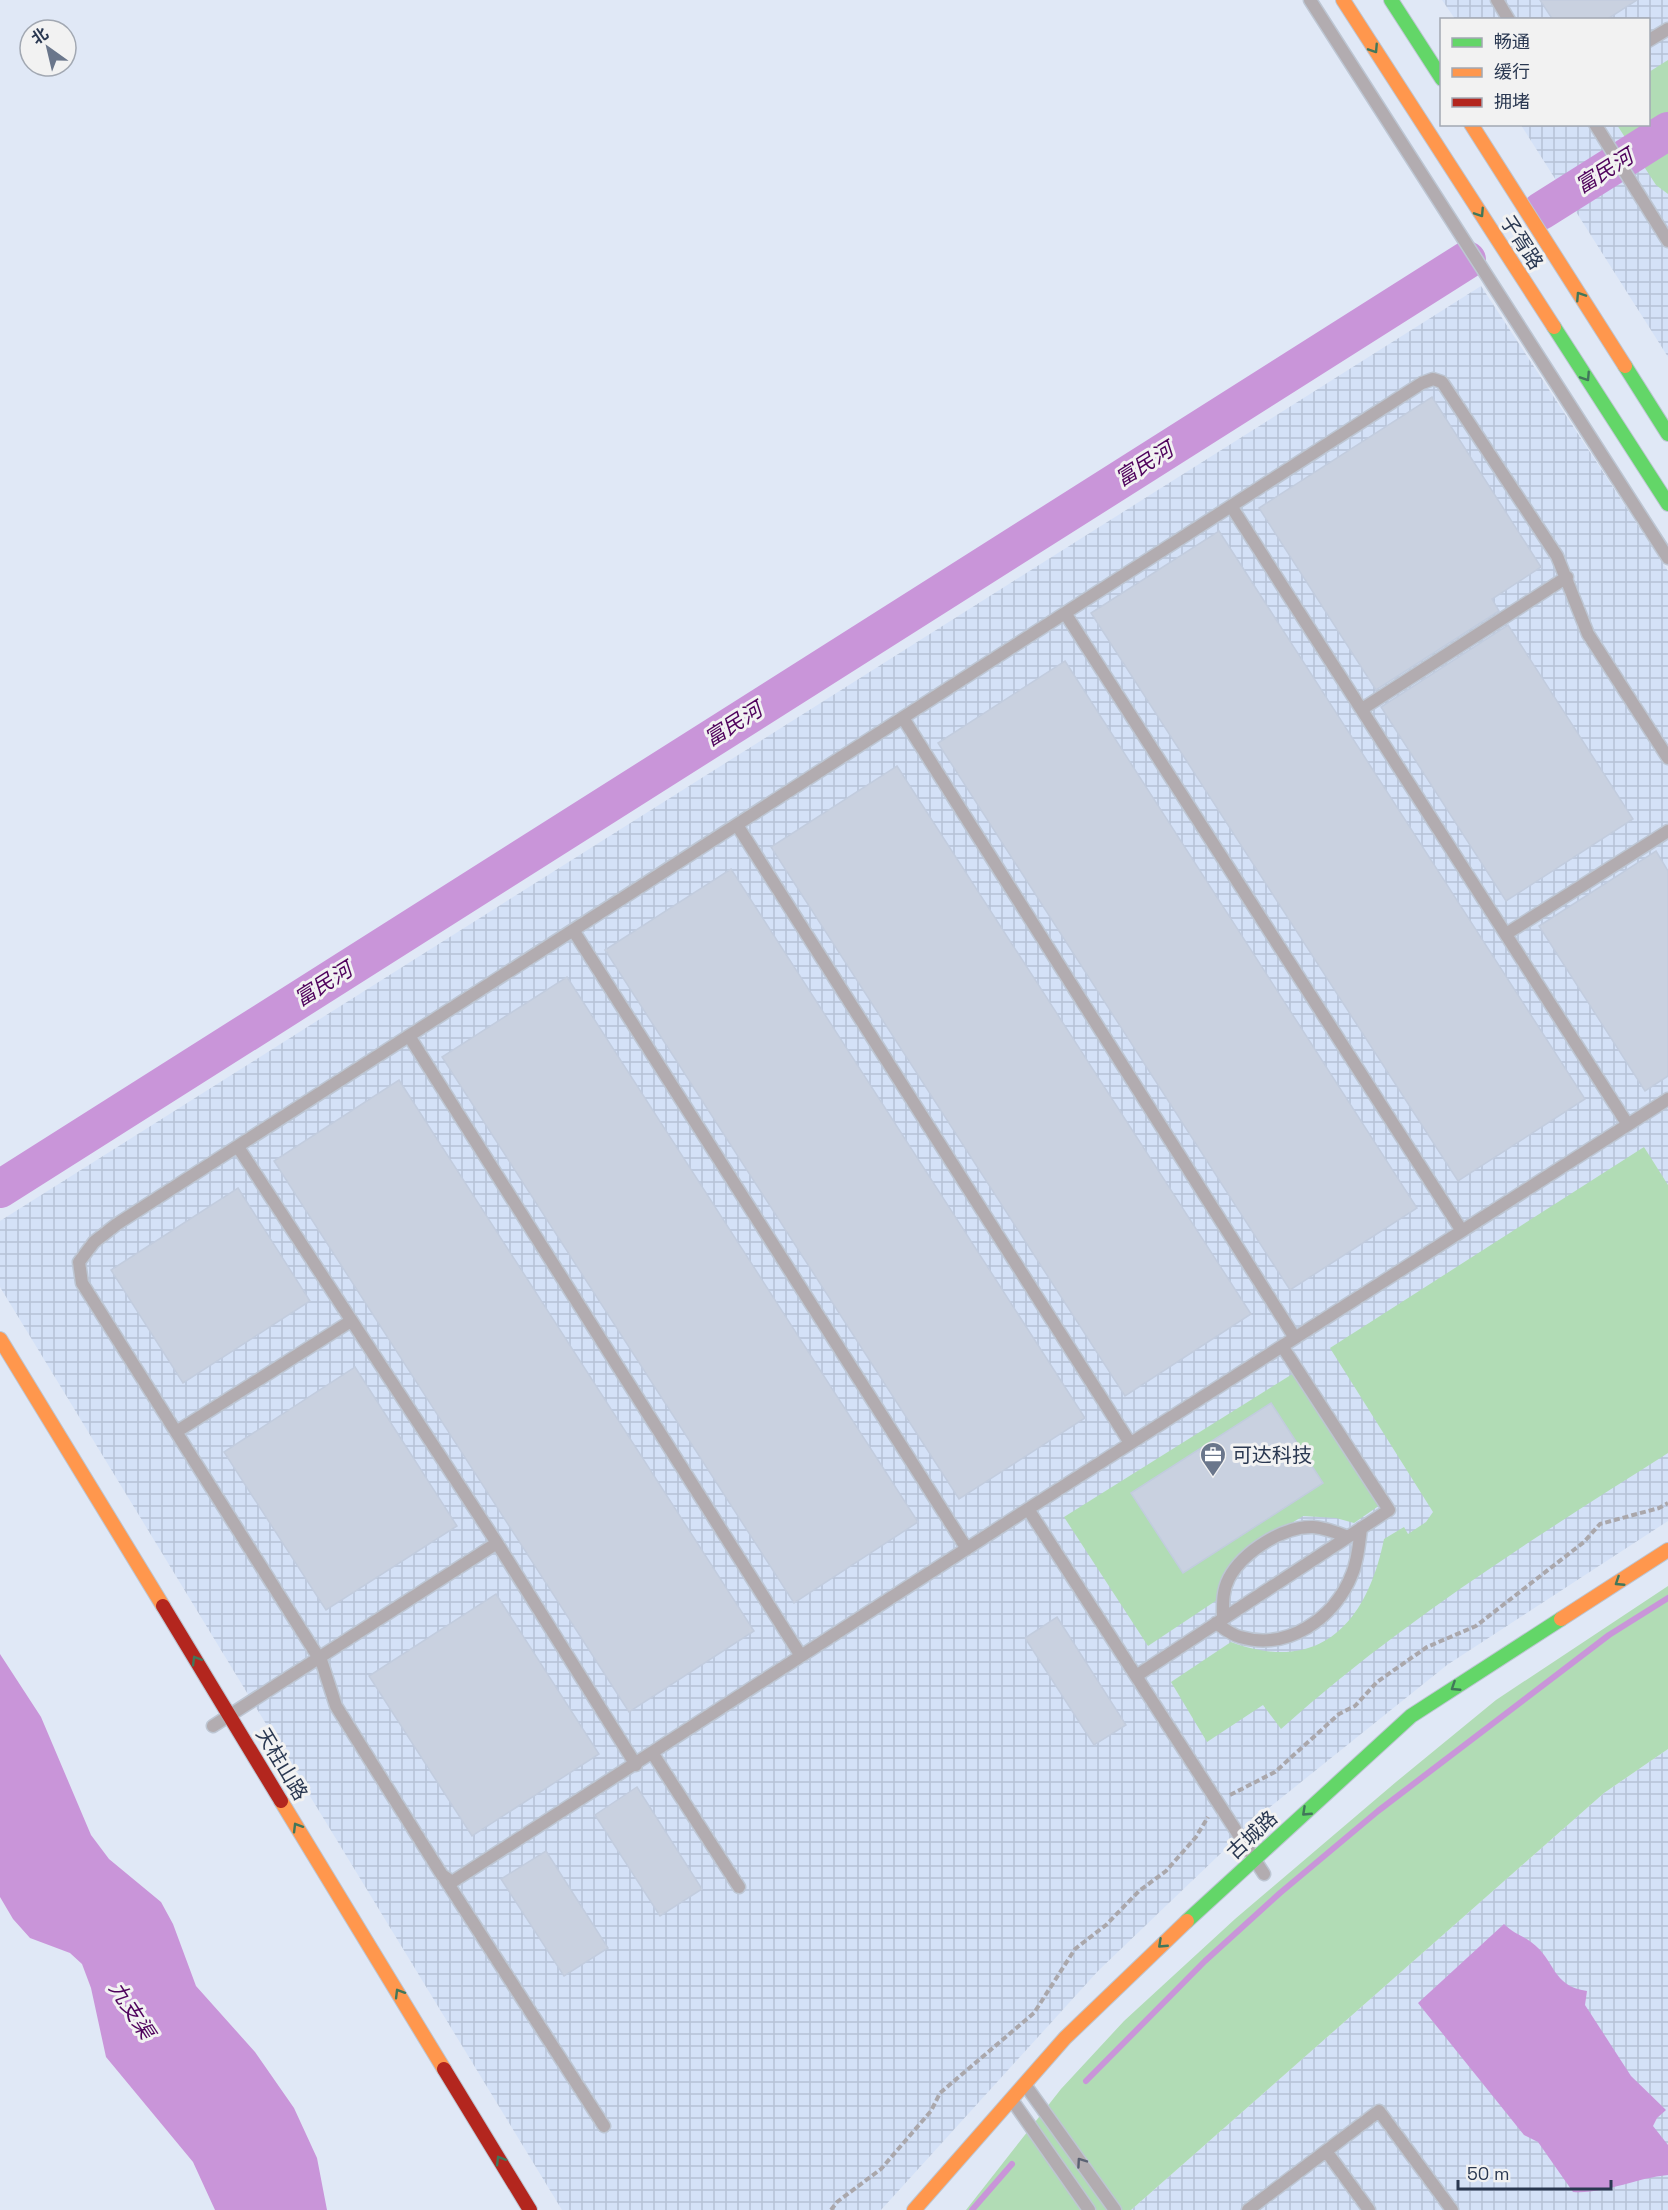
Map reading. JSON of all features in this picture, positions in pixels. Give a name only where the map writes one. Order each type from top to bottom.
[{"type":"street","name":"子胥路","points":[[1343,0],[1668,504]]},
{"type":"street","points":[[1391,0],[1440,76]]},
{"type":"street","name":"子胥路","points":[[1472,126],[1668,434]]},
{"type":"street","name":"天柱山路","points":[[0,1339],[530,2210]]},
{"type":"street","name":"古城路","points":[[914,2210],[1065,2038],[1411,1716],[1668,1550]]},
{"type":"street","points":[[965,2174],[1093,2031]]},
{"type":"lane","points":[[1310,0],[1668,558]]},
{"type":"lane","points":[[1497,0],[1508,18]]},
{"type":"lane","points":[[1650,40],[1668,29]]},
{"type":"lane","points":[[1596,126],[1644,200],[1664,226],[1668,241]]},
{"type":"lane","points":[[604,2126],[336,1706],[318,1658],[82,1283],[79,1262],[94,1242],[117,1224],[1231,506],[1432,379],[1442,382],[1557,556],[1588,634],[1668,758]]},
{"type":"lane","points":[[1231,506],[1628,1125]]},
{"type":"lane","points":[[1362,709],[1567,577]]},
{"type":"lane","points":[[1065,613],[1462,1231]]},
{"type":"lane","points":[[903,718],[1295,1338]]},
{"type":"lane","points":[[737,825],[1130,1443]]},
{"type":"lane","points":[[1506,934],[1668,831]]},
{"type":"lane","points":[[573,930],[967,1549]]},
{"type":"lane","points":[[409,1036],[801,1656]]},
{"type":"lane","points":[[442,1875],[452,1882],[462,1878],[1130,1443],[1668,1099]]},
{"type":"lane","points":[[238,1147],[497,1543],[636,1765]]},
{"type":"lane","points":[[176,1432],[351,1321]]},
{"type":"lane","points":[[1136,1676],[1389,1510],[1282,1346]]},
{"type":"lane","points":[[1028,1509],[1264,1873]]},
{"type":"lane","points":[[1220,1621],[1228,1579],[1238,1565],[1253,1551],[1289,1530],[1310,1527],[1325,1528],[1348,1537]]},
{"type":"lane","points":[[1220,1621],[1238,1637],[1257,1640],[1280,1639],[1315,1624],[1340,1596],[1352,1574],[1361,1528]]},
{"type":"lane","points":[[213,1726],[497,1543]]},
{"type":"lane","points":[[653,1754],[739,1887]]},
{"type":"lane","points":[[1024,2084],[1114,2210]]},
{"type":"lane","points":[[1011,2099],[1089,2210]]},
{"type":"lane","points":[[1248,2210],[1379,2111],[1452,2210]]},
{"type":"lane","points":[[1326,2151],[1369,2210]]},
{"type":"shaded area","points":[[1442,0],[1668,0],[1668,357],[1522,126],[1650,126],[1650,18],[1454,18]]},
{"type":"shaded area","points":[[1481,286],[1668,571],[1668,1521],[1447,1665],[1265,1811],[1098,1971],[881,2210],[562,2210],[0,1287],[0,1221]]},
{"type":"shaded area","points":[[1668,1749],[1668,2210],[1131,2210],[1604,1793]]},
{"type":"green space","points":[[1668,60],[1668,194],[1656,185],[1618,126],[1650,126],[1650,71]]},
{"type":"green space","points":[[1644,1147],[1668,1185],[1668,1453],[1468,1583],[1372,1653],[1281,1729],[1263,1705],[1207,1742],[1171,1682],[1231,1642],[1262,1650],[1290,1652],[1314,1646],[1334,1634],[1352,1617],[1365,1595],[1376,1569],[1384,1539],[1404,1527],[1408,1534],[1426,1522],[1433,1512],[1330,1348]]},
{"type":"green space","points":[[1294,1373],[1380,1505],[1354,1523],[1336,1518],[1303,1516],[1242,1554],[1217,1600],[1148,1646],[1064,1517]]},
{"type":"green space","points":[[1668,1586],[1668,1749],[1604,1793],[1131,2210],[966,2210],[1061,2089],[1124,2021],[1235,1919],[1496,1700]]},
{"type":"water","name":"九支渠","points":[[0,1654],[41,1717],[91,1835],[109,1859],[161,1902],[173,1924],[196,1986],[255,2052],[294,2108],[317,2158],[327,2210],[215,2210],[193,2162],[106,2057],[91,1988],[82,1964],[70,1953],[30,1938],[13,1919],[0,1897]]},
{"type":"water","points":[[1504,1924],[1539,1949],[1567,1984],[1587,1991],[1585,2005],[1631,2076],[1666,2110],[1657,2118],[1653,2126],[1668,2145],[1668,2175],[1597,2191],[1573,2192],[1538,2142],[1524,2135],[1418,2003]]},
{"type":"building","points":[[1540,0],[1637,0],[1609,18],[1552,18]]},
{"type":"building","points":[[1432,397],[1541,567],[1492,599],[1499,611],[1376,690],[1259,508]]},
{"type":"building","points":[[1219,531],[1585,1099],[1458,1181],[1091,613]]},
{"type":"building","points":[[1508,625],[1633,819],[1506,901],[1381,707]]},
{"type":"building","points":[[1065,661],[1417,1208],[1290,1290],[938,743]]},
{"type":"building","points":[[897,766],[1251,1314],[1125,1396],[771,847]]},
{"type":"building","points":[[1656,851],[1668,871],[1668,1076],[1645,1091],[1539,926]]},
{"type":"building","points":[[731,869],[1085,1418],[959,1499],[605,950]]},
{"type":"building","points":[[567,977],[918,1522],[794,1603],[442,1057]]},
{"type":"building","points":[[399,1080],[754,1631],[629,1712],[274,1161]]},
{"type":"building","points":[[238,1188],[310,1301],[183,1383],[111,1270]]},
{"type":"building","points":[[355,1367],[457,1526],[326,1610],[224,1452]]},
{"type":"building","points":[[1271,1403],[1323,1483],[1183,1573],[1131,1493]]},
{"type":"building","points":[[496,1594],[599,1754],[472,1836],[369,1676]]},
{"type":"building","points":[[1057,1617],[1126,1725],[1094,1745],[1025,1638]]},
{"type":"building","points":[[637,1787],[702,1889],[660,1916],[595,1815]]},
{"type":"building","points":[[546,1851],[608,1948],[564,1976],[501,1879]]},
{"type":"waterway","name":"富民河","points":[[1541,211],[1668,131]]},
{"type":"waterway","name":"富民河","points":[[0,1189],[1467,260]]},
{"type":"waterway","points":[[1086,2081],[1205,1961],[1280,1893],[1378,1811],[1609,1635],[1668,1598]]},
{"type":"waterway","points":[[972,2210],[1012,2164]]},
{"type":"traffic: fast","points":[[1391,0],[1440,76]]},
{"type":"traffic: fast","points":[[1554,327],[1668,504]]},
{"type":"traffic: fast","points":[[1625,366],[1668,434]]},
{"type":"traffic: fast","points":[[1187,1921],[1411,1716],[1561,1619]]},
{"type":"traffic: slow","points":[[1343,0],[1554,327]]},
{"type":"traffic: slow","points":[[1472,126],[1625,366]]},
{"type":"traffic: slow","points":[[0,1339],[163,1606]]},
{"type":"traffic: slow","points":[[1561,1619],[1668,1550]]},
{"type":"traffic: slow","points":[[281,1801],[444,2069]]},
{"type":"traffic: slow","points":[[914,2210],[1065,2038],[1187,1921]]},
{"type":"traffic: jam","points":[[163,1606],[281,1801]]},
{"type":"traffic: jam","points":[[444,2069],[530,2210]]},
{"type":"place","name":"可达科技","points":[[1213,1478]]}]
